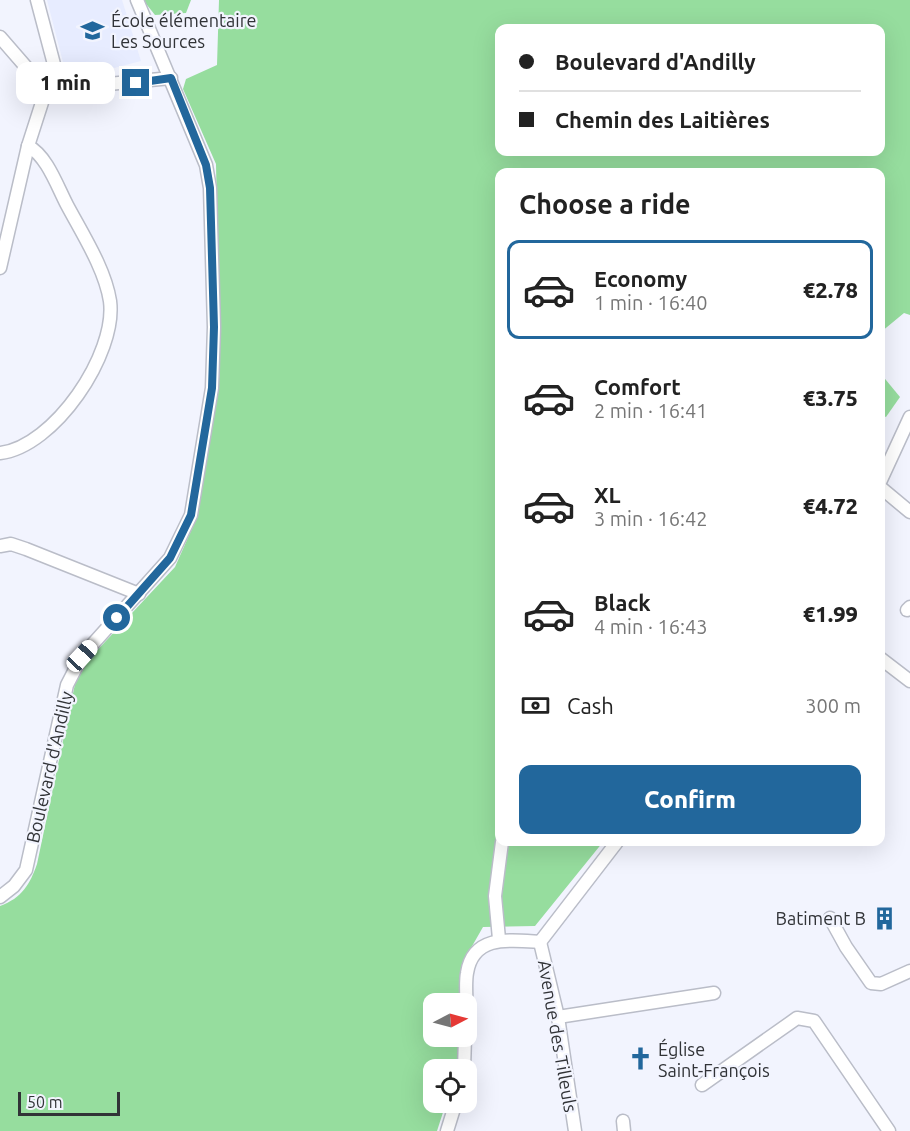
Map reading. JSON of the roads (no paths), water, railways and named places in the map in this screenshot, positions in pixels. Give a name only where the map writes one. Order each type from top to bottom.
[{"type":"street","points":[[37,0],[60,87]]},
{"type":"street","name":"Boulevard d'Andilly","points":[[0,897],[14,886],[26,870],[67,685],[82,656],[170,558],[191,515],[212,388],[214,327],[210,188],[206,165],[137,0]]},
{"type":"street","points":[[0,37],[46,90]]},
{"type":"street","points":[[46,90],[171,78]]},
{"type":"street","points":[[0,268],[5,232],[46,90]]},
{"type":"street","points":[[0,453],[40,437],[70,403],[98,364],[110,325],[106,285],[38,151],[28,146]]},
{"type":"street","points":[[885,472],[910,417]]},
{"type":"street","points":[[885,491],[910,512]]},
{"type":"street","points":[[0,546],[11,544],[26,549],[139,594]]},
{"type":"street","points":[[885,662],[910,681]]},
{"type":"street","points":[[499,939],[495,896],[501,846]]},
{"type":"street","points":[[467,993],[469,965],[486,943],[499,939],[540,942],[614,846]]},
{"type":"street","points":[[830,918],[846,947],[871,983],[881,984],[910,971]]},
{"type":"street","name":"Avenue des Tilleuls","points":[[540,942],[558,1017],[575,1131]]},
{"type":"street","points":[[558,1017],[714,993]]},
{"type":"street","points":[[702,1084],[797,1018],[814,1021],[889,1131]]},
{"type":"street","points":[[447,1131],[453,1113]]},
{"type":"place","name":"École élémentaire Les Sources","points":[[93,30]]},
{"type":"place","name":"Batiment B","points":[[884,918]]},
{"type":"place","name":"Église Saint-François","points":[[640,1059]]}]
